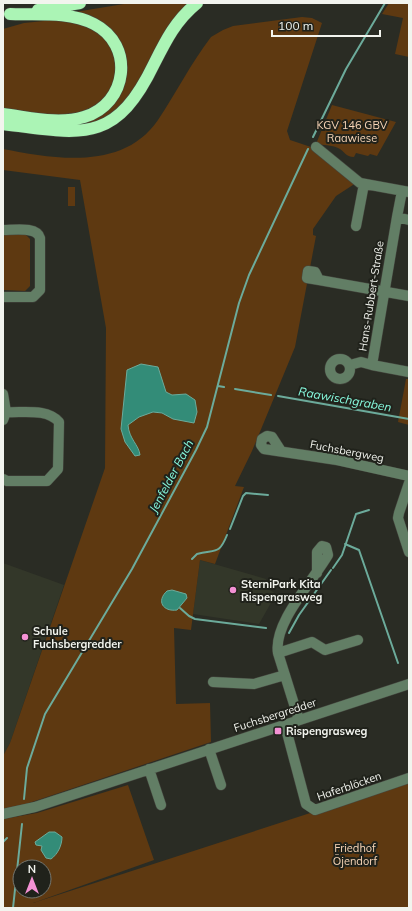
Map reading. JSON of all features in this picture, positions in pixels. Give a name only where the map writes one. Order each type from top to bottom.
[{"type":"highway","points":[[6,15],[80,3]]},
{"type":"highway","points":[[3,124],[57,130],[82,130],[107,124],[120,116],[137,96],[169,33],[183,14],[197,3]]},
{"type":"highway","points":[[3,114],[55,120],[86,117],[102,108],[113,98],[119,85],[122,71],[120,58],[113,41],[104,31],[93,23],[79,18],[61,16],[6,15]]},
{"type":"street","points":[[316,147],[356,180],[364,184],[405,191]]},
{"type":"street","points":[[356,226],[364,184]]},
{"type":"street","name":"Hans-Rubbert-Straße","points":[[405,191],[397,217],[372,365],[409,372]]},
{"type":"street","points":[[397,217],[409,220]]},
{"type":"street","points":[[3,230],[34,231],[39,234],[40,290],[37,295],[33,297],[3,297]]},
{"type":"street","points":[[318,280],[409,296]]},
{"type":"street","points":[[350,364],[360,362],[372,365]]},
{"type":"street","points":[[3,394],[4,416],[46,413],[54,416],[58,422],[58,469],[47,481],[7,481],[3,479]]},
{"type":"street","name":"Fuchsbergweg","points":[[281,451],[337,460],[409,476]]},
{"type":"street","points":[[409,483],[398,518],[409,552]]},
{"type":"street","points":[[299,720],[278,652],[278,635],[284,620],[317,573]]},
{"type":"street","points":[[278,652],[312,642],[325,650],[358,640]]},
{"type":"street","points":[[213,682],[254,684],[285,674]]},
{"type":"street","name":"Fuchsbergredder","points":[[3,814],[35,807],[409,684]]},
{"type":"street","name":"Haferblöcken","points":[[285,725],[306,804],[315,810],[409,778]]},
{"type":"street","points":[[209,749],[221,785]]},
{"type":"street","points":[[149,769],[161,805]]},
{"type":"shaded area","points":[[141,364],[158,367],[166,392],[172,395],[186,394],[195,400],[197,412],[194,423],[173,419],[162,413],[153,412],[139,417],[128,425],[130,434],[138,448],[140,455],[135,456],[125,442],[121,429],[127,370]]},
{"type":"shaded area","name":"SterniPark Kita Rispengrasweg","points":[[200,560],[266,579],[265,587],[276,594],[259,624],[193,614]]},
{"type":"shaded area","name":"Schule Fuchsbergredder","points":[[3,563],[64,585],[10,743],[3,756]]},
{"type":"shaded area","points":[[172,590],[186,594],[187,598],[177,610],[165,608],[162,602],[162,598],[167,591]]},
{"type":"shaded area","points":[[49,832],[55,832],[62,837],[56,855],[51,859],[46,858],[41,850],[42,846],[36,845],[35,842]]},
{"type":"green space","points":[[130,3],[189,3],[119,111],[91,125],[50,123],[106,109],[123,54],[75,12]]},
{"type":"green space","points":[[389,3],[409,3],[409,57],[395,54],[403,18],[382,14]]},
{"type":"green space","points":[[302,17],[312,18],[322,23],[287,131],[290,140],[314,148],[356,183],[336,196],[313,229],[313,235],[316,236],[295,347],[252,451],[235,486],[244,487],[215,564],[200,560],[191,630],[174,628],[176,704],[210,703],[211,742],[14,808],[3,809],[3,756],[10,743],[105,468],[106,328],[80,180],[3,170],[3,149],[66,158],[107,154],[126,147],[143,136],[158,120],[211,37],[233,26]],"holes":[[[126,379],[162,381],[166,392],[172,395],[186,394],[173,419],[160,413],[150,413],[145,414],[128,425],[129,435],[140,451],[121,429]]]},
{"type":"green space","points":[[54,20],[84,25],[93,29],[104,38],[112,51],[117,65],[114,85],[107,95],[93,107],[74,114],[33,114],[3,110],[3,29],[24,23]]},
{"type":"green space","name":"KGV 146 GBV Raawiese","points":[[332,105],[396,122],[377,156],[370,154],[368,156],[356,153],[354,157],[351,157],[336,147],[316,144]]},
{"type":"green space","points":[[68,187],[75,187],[75,206],[68,206]]},
{"type":"green space","points":[[3,235],[26,235],[30,239],[30,286],[25,291],[3,290]]},
{"type":"green space","points":[[406,379],[409,379],[409,425],[398,422]]},
{"type":"green space","name":"Friedhof Öjendorf","points":[[409,781],[409,908],[3,908],[3,819],[37,813],[128,785],[154,860],[52,896],[52,859],[12,859],[12,899],[44,899],[33,903],[45,899],[52,899],[52,897]]},
{"type":"waterway","name":"Jenfelder Bach","points":[[313,137],[346,69],[385,3]]},
{"type":"waterway","name":"Jenfelder Bach","points":[[24,799],[27,768],[45,714],[132,569],[207,427],[239,303],[249,275],[308,149]]},
{"type":"waterway","name":"Jenfelder Bach","points":[[218,386],[224,387]]},
{"type":"waterway","name":"Raawischgraben","points":[[235,389],[271,395]]},
{"type":"waterway","name":"Raawischgraben","points":[[278,396],[409,419]]},
{"type":"waterway","points":[[230,529],[243,496],[246,493],[268,495]]},
{"type":"waterway","points":[[333,568],[342,555],[356,514],[369,510]]},
{"type":"waterway","points":[[192,559],[197,554],[213,551],[222,546],[227,535]]},
{"type":"waterway","points":[[345,544],[359,550],[398,663]]},
{"type":"waterway","points":[[289,633],[299,615],[331,570]]},
{"type":"waterway","points":[[180,608],[195,619],[266,628]]},
{"type":"waterway","name":"Jenfelder Bach","points":[[13,908],[22,824]]},
{"type":"waterway","points":[[3,842],[7,838]]},
{"type":"place","name":"SterniPark Kita Rispengrasweg","points":[[233,590]]},
{"type":"place","name":"Schule Fuchsbergredder","points":[[25,637]]},
{"type":"place","name":"Rispengrasweg","points":[[278,731]]}]
